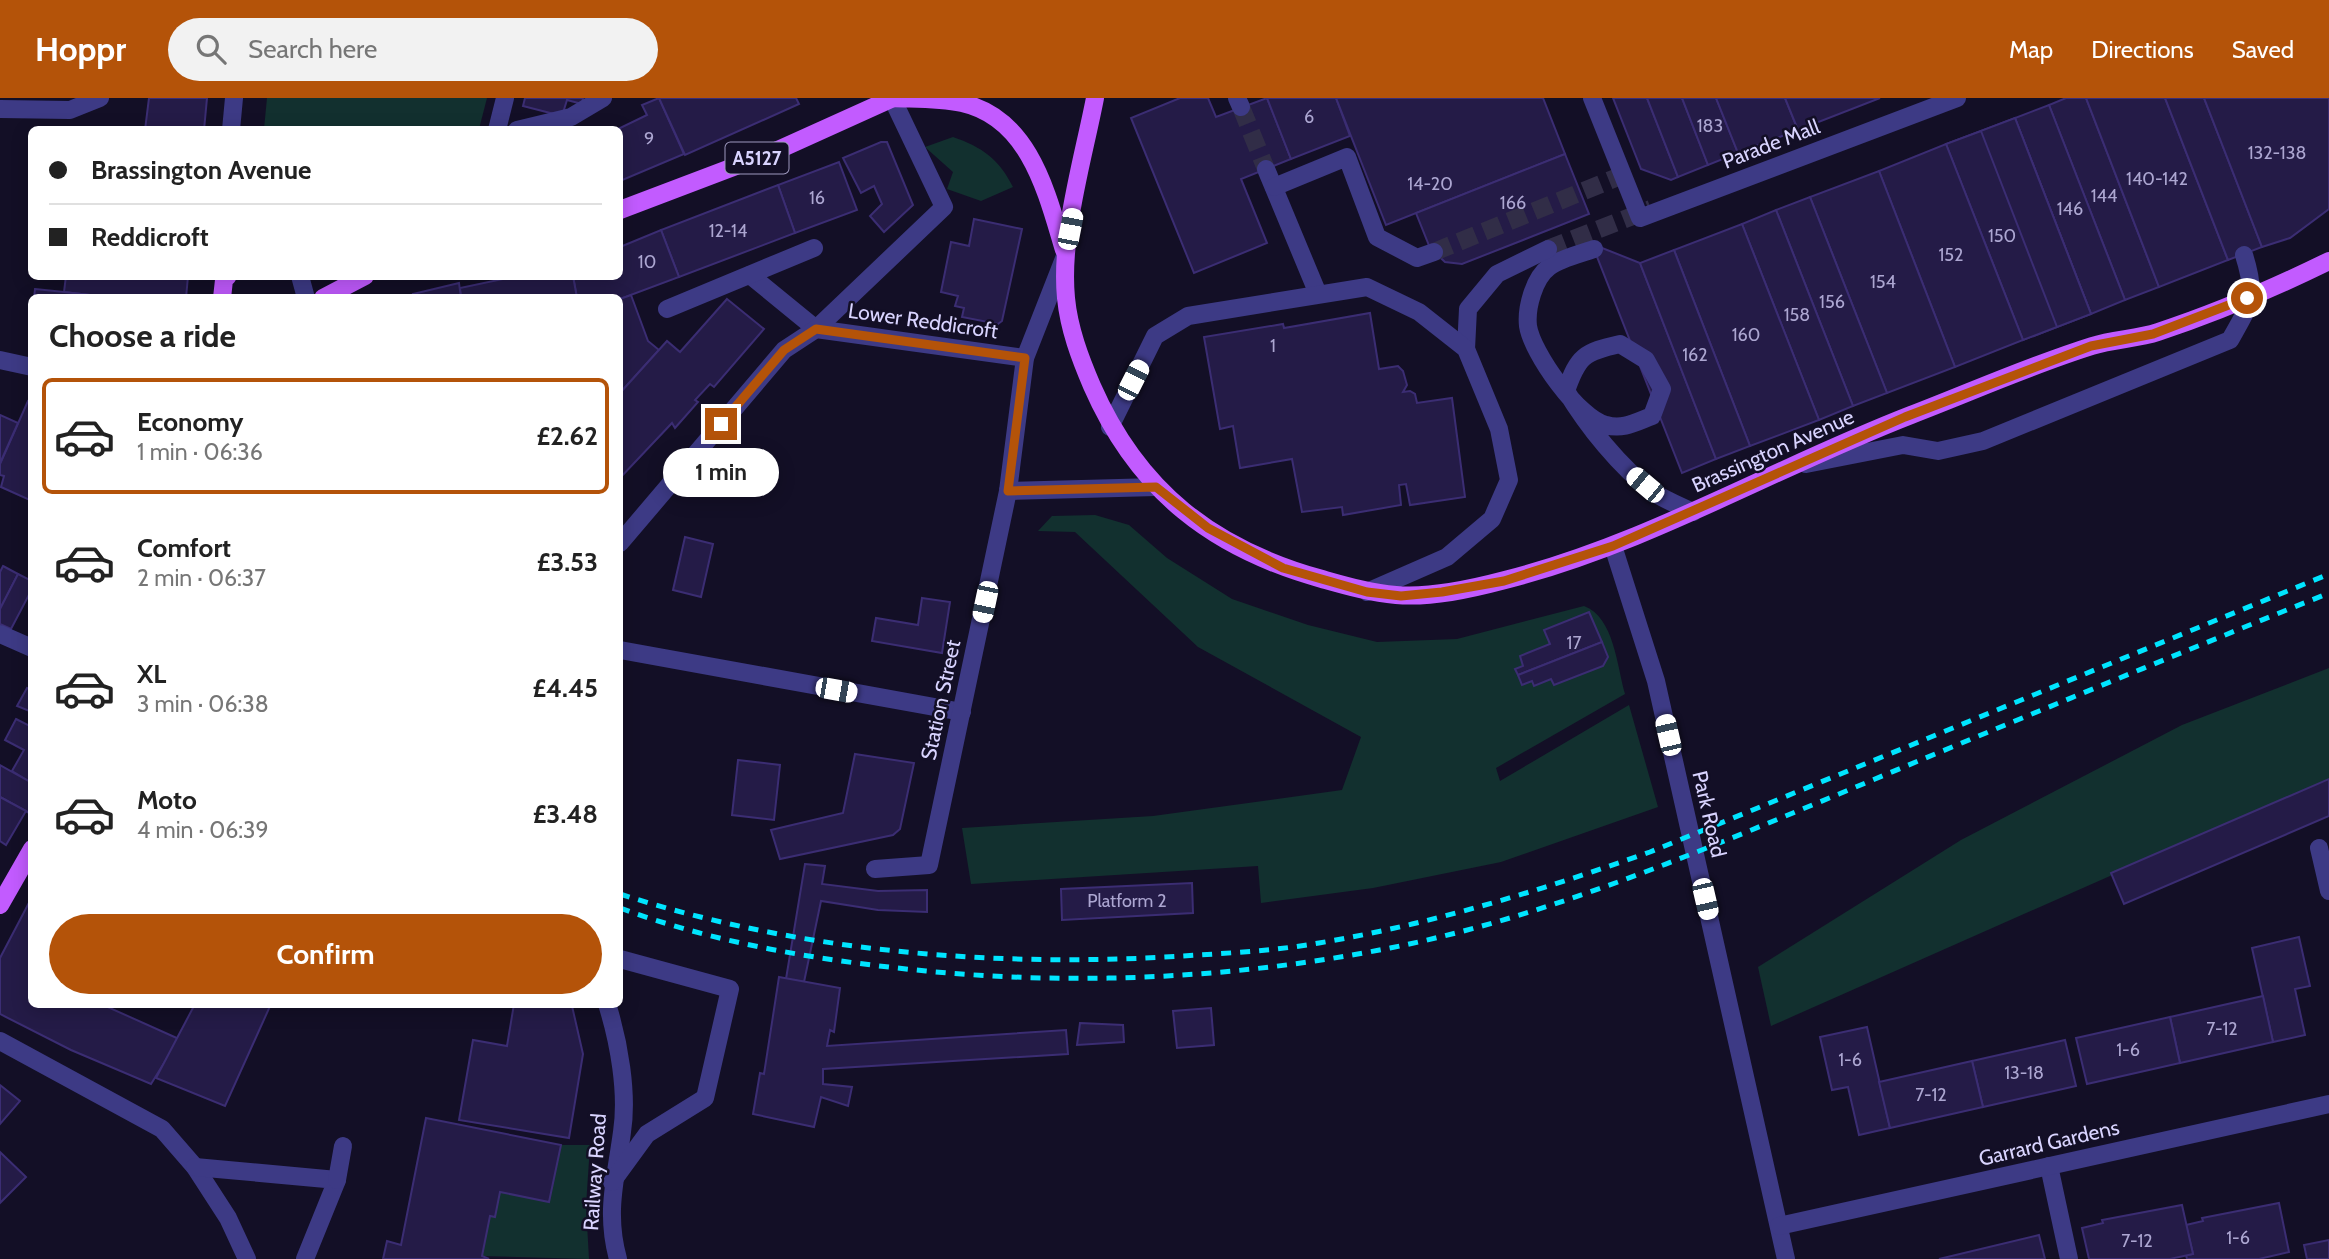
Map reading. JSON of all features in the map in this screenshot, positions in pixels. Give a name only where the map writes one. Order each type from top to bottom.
[{"type":"main road","name":"A5127","points":[[623,209],[778,150],[892,98],[964,104],[990,115],[1017,139],[1032,158],[1044,181],[1065,256]]},
{"type":"main road","name":"Brassington Avenue","points":[[1095,98],[1065,256],[1066,300],[1078,353],[1110,427],[1132,460],[1156,487],[1208,528],[1283,568],[1367,592],[1401,596],[1504,581],[1613,546],[1905,417],[2091,346],[2153,334],[2329,261]]},
{"type":"main road","points":[[331,294],[357,280]]},
{"type":"main road","points":[[0,905],[28,856]]},
{"type":"street","points":[[0,109],[69,110],[100,98]]},
{"type":"street","points":[[231,126],[234,98]]},
{"type":"street","points":[[498,126],[505,98]]},
{"type":"street","points":[[534,126],[571,117],[603,98]]},
{"type":"street","points":[[623,539],[784,350],[816,329],[944,206],[892,98]]},
{"type":"street","name":"Parade Mall","points":[[1592,98],[1640,218],[1958,98]]},
{"type":"street","points":[[1273,187],[1347,157],[1377,237],[1417,258],[1434,252]]},
{"type":"street","points":[[1266,169],[1318,294]]},
{"type":"street","points":[[667,309],[814,248]]},
{"type":"street","points":[[1367,592],[1447,557],[1492,519],[1509,480],[1499,429],[1466,349],[1468,309],[1497,274],[1548,249]]},
{"type":"street","points":[[1594,249],[1548,267],[1534,289],[1529,307],[1528,327],[1538,351],[1554,375],[1561,384],[1568,394],[1575,403],[1582,413],[1605,425],[1625,427],[1652,416],[1662,389],[1646,360],[1620,344],[1593,350],[1576,363],[1566,391],[1573,401],[1579,412],[1633,475],[1656,494],[1693,512]]},
{"type":"street","points":[[1793,466],[1903,445],[1938,451],[1983,441],[2230,340],[2248,307],[2253,284],[2244,254]]},
{"type":"street","name":"Station Street","points":[[876,869],[929,865],[1008,491],[1025,358],[1065,256]]},
{"type":"street","points":[[750,275],[816,329]]},
{"type":"street","points":[[1110,427],[1155,336],[1188,316],[1367,287],[1419,312],[1466,349]]},
{"type":"street","name":"Lower Reddicroft","points":[[816,329],[1025,358]]},
{"type":"street","points":[[0,360],[28,366]]},
{"type":"street","points":[[1008,491],[1156,487]]},
{"type":"street","name":"Park Road","points":[[1613,546],[1656,681],[1786,1259]]},
{"type":"street","points":[[0,634],[28,646]]},
{"type":"street","points":[[623,651],[962,712]]},
{"type":"street","points":[[2319,848],[2329,891]]},
{"type":"street","points":[[612,1182],[647,1134],[705,1098],[730,989],[623,960]]},
{"type":"street","name":"Railway Road","points":[[608,1008],[621,1072],[623,1129],[612,1182],[610,1232],[618,1259]]},
{"type":"street","points":[[0,1041],[162,1129],[195,1167],[229,1218],[247,1259]]},
{"type":"street","name":"Garrard Gardens","points":[[1779,1226],[2329,1104]]},
{"type":"street","points":[[304,1259],[337,1180],[343,1146]]},
{"type":"street","points":[[2049,1166],[2068,1259]]},
{"type":"street","points":[[195,1167],[337,1180]]},
{"type":"green space","points":[[267,98],[487,98],[480,126],[264,126]]},
{"type":"green space","points":[[953,137],[989,155],[1013,187],[981,201],[947,189],[953,172],[925,147]]},
{"type":"green space","points":[[1095,515],[1129,525],[1167,558],[1232,599],[1308,625],[1377,642],[1457,639],[1584,606],[1602,620],[1608,631],[1625,694],[1496,768],[1500,781],[1629,705],[1658,807],[1501,862],[1373,888],[1261,903],[1258,866],[971,884],[962,828],[1153,816],[1342,790],[1361,737],[1198,647],[1075,532],[1038,531],[1052,516]]},
{"type":"green space","points":[[2329,668],[2329,779],[1771,1026],[1758,967],[1961,840],[2182,725]]},
{"type":"green space","points":[[561,1145],[590,1145],[586,1206],[589,1259],[482,1256],[490,1216],[495,1216],[500,1192],[549,1202]]},
{"type":"building","points":[[149,98],[207,98],[204,126],[146,126]]},
{"type":"building","points":[[525,98],[583,98],[582,104],[567,100],[562,116],[523,106]]},
{"type":"building","points":[[659,98],[684,154],[623,180],[623,127],[647,115],[642,105]]},
{"type":"building","points":[[659,98],[796,98],[799,104],[685,155]]},
{"type":"building","points":[[1180,98],[1208,98],[1216,117],[1267,98],[1291,159],[1241,179],[1267,243],[1194,273],[1131,118]]},
{"type":"building","points":[[1267,98],[1336,98],[1350,136],[1291,159]]},
{"type":"building","points":[[1336,98],[1543,98],[1565,154],[1386,225]]},
{"type":"building","points":[[1613,98],[1647,98],[1678,177],[1671,180],[1641,169]]},
{"type":"building","points":[[1647,98],[1682,98],[1708,165],[1678,177]]},
{"type":"building","points":[[1682,98],[1716,98],[1738,153],[1708,165]]},
{"type":"building","points":[[1716,98],[1785,98],[1798,130],[1738,153]]},
{"type":"building","points":[[1785,98],[1880,98],[1798,130]]},
{"type":"building","points":[[2066,98],[2086,98],[2159,287],[2125,300],[2049,105]]},
{"type":"building","points":[[2086,98],[2165,98],[2228,260],[2159,287]]},
{"type":"building","points":[[2165,98],[2204,98],[2262,247],[2228,260]]},
{"type":"building","points":[[2204,98],[2329,98],[2329,209],[2290,238],[2262,247]]},
{"type":"building","points":[[2049,105],[2125,300],[2091,314],[2015,118]]},
{"type":"building","points":[[2015,118],[2091,314],[2057,327],[1981,131]]},
{"type":"building","points":[[2015,118],[2091,314],[2023,340],[1946,144]]},
{"type":"building","points":[[1981,131],[2057,327],[2023,340],[1946,144]]},
{"type":"building","points":[[887,142],[913,205],[884,232],[870,216],[882,204],[874,186],[861,193],[843,158]]},
{"type":"building","points":[[1946,144],[2023,340],[1955,367],[1879,171]]},
{"type":"building","points":[[1565,154],[1589,214],[1462,264],[1445,262],[1430,248],[1416,213]]},
{"type":"building","points":[[839,162],[857,210],[795,233],[778,185]]},
{"type":"building","points":[[1879,171],[1955,367],[1887,393],[1810,197]]},
{"type":"building","points":[[778,185],[795,233],[679,277],[661,230]]},
{"type":"building","points":[[1810,197],[1887,393],[1853,406],[1776,210]]},
{"type":"building","points":[[1776,210],[1853,406],[1819,420],[1742,224]]},
{"type":"building","points":[[974,219],[1022,229],[1002,321],[998,324],[962,317],[964,308],[955,306],[958,296],[941,292],[951,242],[969,246]]},
{"type":"building","points":[[1742,224],[1819,420],[1750,446],[1674,250]]},
{"type":"building","points":[[661,230],[679,277],[623,298],[623,294],[576,294],[574,280],[623,280],[623,246]]},
{"type":"building","points":[[1592,244],[1640,263],[1716,459],[1682,473]]},
{"type":"building","points":[[1674,250],[1750,446],[1716,459],[1640,263]]},
{"type":"building","points":[[66,280],[188,280],[186,294],[64,292]]},
{"type":"building","points":[[498,280],[574,280],[576,294],[461,294],[460,288]]},
{"type":"building","points":[[459,283],[460,294],[413,294]]},
{"type":"building","points":[[35,289],[81,294],[34,294]]},
{"type":"building","points":[[631,295],[648,341],[659,350],[623,390],[623,298]]},
{"type":"building","points":[[727,299],[764,329],[714,387],[710,384],[695,400],[698,402],[675,428],[672,423],[623,475],[623,390],[667,341],[680,352]]},
{"type":"building","points":[[1370,313],[1379,369],[1398,366],[1403,371],[1407,385],[1403,392],[1410,391],[1415,394],[1417,403],[1452,398],[1465,497],[1410,505],[1406,484],[1399,485],[1401,505],[1343,515],[1342,507],[1302,512],[1292,459],[1240,468],[1233,426],[1220,429],[1204,337],[1283,324],[1284,328]]},
{"type":"building","points":[[28,401],[28,499],[1,487],[4,476],[0,475],[0,464]]},
{"type":"building","points":[[0,415],[18,423],[1,461],[0,460]]},
{"type":"building","points":[[685,537],[713,544],[701,597],[673,590]]},
{"type":"building","points":[[3,566],[18,574],[0,609],[0,572]]},
{"type":"building","points":[[18,574],[28,579],[28,597],[11,629],[0,624],[0,609]]},
{"type":"building","points":[[922,598],[950,602],[942,653],[872,641],[876,618],[918,625]]},
{"type":"building","points":[[1589,612],[1602,642],[1518,675],[1515,669],[1523,666],[1520,656],[1550,644],[1544,630]]},
{"type":"building","points":[[1602,642],[1608,657],[1603,666],[1554,685],[1551,679],[1534,686],[1532,681],[1522,685],[1518,675]]},
{"type":"building","points":[[27,688],[28,688],[28,710],[17,706]]},
{"type":"building","points":[[16,719],[28,725],[28,781],[12,771],[24,750],[5,740]]},
{"type":"building","points":[[855,754],[914,763],[900,829],[893,835],[780,859],[771,830],[843,813]]},
{"type":"building","points":[[738,760],[780,765],[774,820],[732,815]]},
{"type":"building","points":[[0,765],[28,781],[28,812],[0,797]]},
{"type":"building","points":[[2329,779],[2329,816],[2124,904],[2111,873]]},
{"type":"building","points":[[0,797],[26,811],[6,845],[0,841]]},
{"type":"building","points":[[805,864],[825,866],[822,884],[878,891],[927,890],[927,912],[878,910],[821,901],[804,982],[786,979]]},
{"type":"building","points":[[1192,883],[1193,913],[1062,920],[1061,889]]},
{"type":"building","points":[[28,905],[28,1008],[110,1008],[179,1039],[151,1084],[71,1050],[0,1014],[0,958]]},
{"type":"building","points":[[2299,937],[2310,986],[2295,989],[2305,1035],[2273,1042],[2252,948]]},
{"type":"building","points":[[779,977],[840,988],[834,1032],[830,1030],[827,1046],[1066,1030],[1068,1054],[823,1069],[823,1084],[852,1087],[848,1106],[821,1097],[814,1127],[753,1114],[760,1073],[764,1074]]},
{"type":"building","points":[[2263,996],[2273,1042],[2180,1063],[2170,1017]]},
{"type":"building","points":[[193,1008],[269,1008],[225,1106],[156,1078]]},
{"type":"building","points":[[513,1008],[572,1008],[583,1054],[569,1138],[459,1120],[473,1040],[507,1046]]},
{"type":"building","points":[[1211,1008],[1214,1045],[1177,1048],[1173,1011]]},
{"type":"building","points":[[2170,1017],[2180,1063],[2087,1084],[2076,1038]]},
{"type":"building","points":[[1080,1023],[1123,1025],[1124,1042],[1077,1045]]},
{"type":"building","points":[[1867,1027],[1890,1128],[1859,1135],[1848,1087],[1832,1090],[1820,1037]]},
{"type":"building","points":[[2065,1040],[2076,1086],[1983,1107],[1972,1061]]},
{"type":"building","points":[[1972,1061],[1983,1107],[1890,1128],[1879,1082]]},
{"type":"building","points":[[0,1085],[20,1101],[0,1124]]},
{"type":"building","points":[[426,1118],[561,1145],[549,1202],[500,1192],[495,1217],[490,1216],[482,1256],[489,1259],[383,1259],[387,1241],[401,1245]]},
{"type":"building","points":[[0,1152],[26,1177],[0,1203]]},
{"type":"building","points":[[2279,1203],[2289,1252],[2259,1259],[2187,1259],[2186,1255],[2193,1254],[2186,1225],[2203,1221],[2202,1218]]},
{"type":"building","points":[[2182,1205],[2193,1254],[2170,1259],[2089,1259],[2082,1228],[2103,1223],[2102,1220]]},
{"type":"building","points":[[2039,1235],[2045,1259],[1939,1259]]},
{"type":"building","points":[[2329,1240],[2329,1259],[2307,1259],[2304,1245]]},
{"type":"tunnel","points":[[1241,107],[1266,169]]},
{"type":"tunnel","points":[[1434,252],[1623,175]]},
{"type":"tunnel","points":[[1548,249],[1651,209]]},
{"type":"railway","points":[[623,895],[757,930],[827,942],[969,957],[1112,959],[1251,951],[1319,943],[1486,905],[1650,852],[2329,574]]},
{"type":"railway","points":[[623,909],[695,932],[771,949],[887,967],[984,976],[1159,976],[1275,966],[1390,948],[1505,919],[1674,861],[2329,593]]},
{"type":"route","points":[[721,424],[784,350],[816,329],[1025,358],[1008,491],[1156,487],[1208,528],[1283,568],[1367,592],[1401,596],[1504,581],[1613,546],[1905,417],[2091,346],[2121,338],[2153,334],[2247,298]]}]
